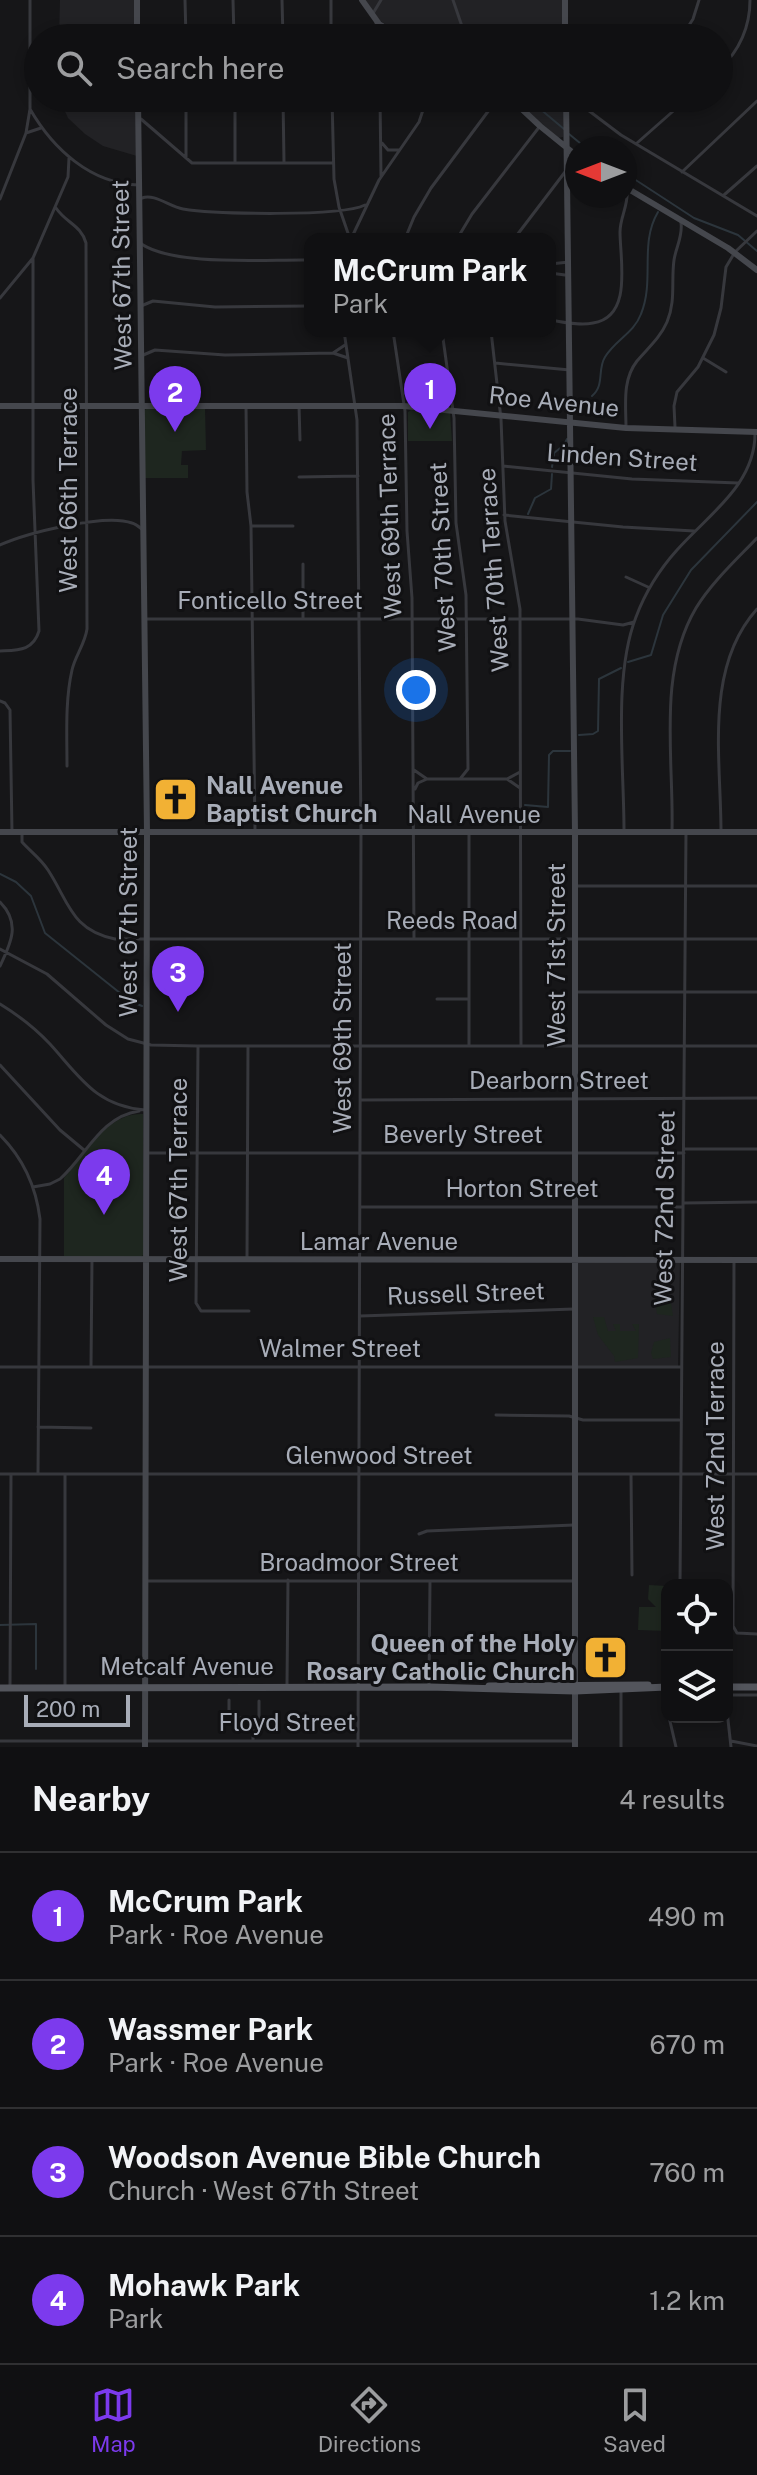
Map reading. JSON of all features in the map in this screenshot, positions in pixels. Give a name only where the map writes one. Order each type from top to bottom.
[{"type":"main road","name":"Metcalf Avenue","points":[[0,1688],[661,1687]]},
{"type":"main road","name":"Metcalf Avenue","points":[[573,1688],[661,1687]]},
{"type":"main road","points":[[733,1687],[757,1687]]},
{"type":"street","points":[[30,0],[30,24]]},
{"type":"street","points":[[137,0],[137,24]]},
{"type":"street","points":[[185,0],[186,24]]},
{"type":"street","points":[[233,0],[234,24]]},
{"type":"street","points":[[282,0],[283,24]]},
{"type":"street","points":[[331,0],[331,24]]},
{"type":"street","points":[[362,0],[383,24]]},
{"type":"street","points":[[376,24],[374,17],[381,0]]},
{"type":"street","points":[[453,0],[461,24]]},
{"type":"street","points":[[565,0],[565,24]]},
{"type":"street","points":[[690,24],[699,0]]},
{"type":"street","points":[[733,54],[744,34],[750,0]]},
{"type":"street","points":[[682,172],[757,101]]},
{"type":"street","points":[[0,199],[26,133],[30,112]]},
{"type":"street","points":[[32,112],[41,128],[69,158],[117,183],[139,186],[150,196],[174,207],[192,210],[341,212],[365,205]]},
{"type":"street","name":"West 67th Street","points":[[138,112],[147,832],[145,1744]]},
{"type":"street","points":[[186,112],[186,160]]},
{"type":"street","points":[[235,112],[235,163]]},
{"type":"street","points":[[283,112],[284,163]]},
{"type":"street","points":[[332,112],[332,163],[341,212],[349,233]]},
{"type":"street","points":[[380,112],[381,176]]},
{"type":"street","points":[[353,233],[381,176],[419,122],[422,112]]},
{"type":"street","points":[[408,233],[431,188],[489,112]]},
{"type":"street","points":[[524,112],[565,147]]},
{"type":"street","name":"West 71st Street","points":[[567,136],[569,112]]},
{"type":"street","points":[[587,112],[624,136]]},
{"type":"street","points":[[672,112],[637,144],[757,216]]},
{"type":"street","points":[[138,116],[192,163],[332,163]]},
{"type":"street","points":[[138,131],[148,126]]},
{"type":"street","points":[[461,233],[540,126]]},
{"type":"street","points":[[26,133],[41,128]]},
{"type":"street","points":[[381,142],[388,150],[399,150]]},
{"type":"street","points":[[178,152],[187,148]]},
{"type":"street","points":[[0,298],[23,278],[33,258],[68,177],[69,158]]},
{"type":"street","points":[[68,177],[81,165]]},
{"type":"street","points":[[724,196],[757,166]]},
{"type":"street","points":[[519,233],[565,173]]},
{"type":"street","points":[[555,186],[565,187]]},
{"type":"street","points":[[139,201],[150,196]]},
{"type":"street","points":[[638,196],[735,252],[757,270]]},
{"type":"street","name":"West 66th Terrace","points":[[56,208],[79,228],[86,243],[87,629],[72,668],[67,766]]},
{"type":"street","name":"West 71st Street","points":[[568,208],[575,832],[573,1744]]},
{"type":"street","points":[[556,321],[600,322],[617,307],[621,293],[620,222],[625,208]]},
{"type":"street","points":[[51,220],[67,220]]},
{"type":"street","points":[[626,428],[629,376],[638,360],[657,341],[668,321],[673,302],[674,262],[682,235],[681,220]]},
{"type":"street","points":[[682,235],[693,228]]},
{"type":"street","points":[[675,431],[677,392],[703,358],[718,321],[724,273],[735,252],[757,231]]},
{"type":"street","points":[[140,243],[150,250],[201,258],[304,260]]},
{"type":"street","points":[[140,256],[150,250]]},
{"type":"street","points":[[0,651],[26,648],[39,635],[34,532],[33,258]]},
{"type":"street","points":[[556,263],[569,262]]},
{"type":"street","points":[[556,274],[569,275]]},
{"type":"street","points":[[23,278],[34,286]]},
{"type":"street","points":[[141,293],[153,301],[209,307],[304,306]]},
{"type":"street","points":[[141,306],[153,301]]},
{"type":"street","name":"West 69th Street","points":[[344,337],[356,406],[358,476],[361,833],[358,1747]]},
{"type":"street","name":"West 69th Terrace","points":[[394,337],[404,406],[413,619],[414,939]]},
{"type":"street","name":"West 70th Street","points":[[443,337],[452,409],[456,523],[466,595],[468,769]]},
{"type":"street","name":"West 70th Terrace","points":[[492,337],[500,414],[504,515],[519,600],[521,1046]]},
{"type":"street","points":[[141,343],[155,350],[225,355],[333,353],[348,358]]},
{"type":"street","points":[[333,353],[345,345]]},
{"type":"street","points":[[141,356],[155,350]]},
{"type":"street","points":[[703,358],[726,372]]},
{"type":"street","points":[[495,363],[571,370]]},
{"type":"street","name":"Roe Avenue","points":[[0,406],[404,406],[626,428],[756,432]]},
{"type":"street","points":[[246,406],[247,492],[251,526],[255,832]]},
{"type":"street","points":[[299,406],[300,440]]},
{"type":"street","points":[[624,832],[623,681],[630,634],[649,588],[668,561],[739,484],[752,458],[756,432]]},
{"type":"street","name":"Linden Street","points":[[503,466],[632,479],[739,484]]},
{"type":"street","points":[[299,477],[358,476]]},
{"type":"street","points":[[0,545],[34,532],[87,523],[131,522],[143,514]]},
{"type":"street","points":[[504,515],[694,531]]},
{"type":"street","points":[[131,522],[144,530]]},
{"type":"street","points":[[251,526],[293,526]]},
{"type":"street","points":[[672,832],[672,686],[677,655],[686,627],[701,601],[757,538]]},
{"type":"street","points":[[303,564],[303,619]]},
{"type":"street","points":[[626,577],[649,588]]},
{"type":"street","points":[[721,832],[720,700],[723,675],[736,638],[757,609]]},
{"type":"street","name":"Fonticello Street","points":[[145,619],[573,619],[623,625],[634,622]]},
{"type":"street","points":[[623,625],[630,634]]},
{"type":"street","points":[[0,701],[10,710],[12,832]]},
{"type":"street","points":[[460,779],[468,769],[475,779]]},
{"type":"street","points":[[414,770],[427,779]]},
{"type":"street","points":[[507,779],[521,771]]},
{"type":"street","points":[[414,791],[418,783],[427,779],[507,779],[521,789]]},
{"type":"street","name":"Nall Avenue","points":[[0,832],[757,832]]},
{"type":"street","name":"Reeds Road","points":[[22,832],[22,842],[44,864],[68,909],[80,923],[107,937],[147,940],[757,939]]},
{"type":"street","name":"West 72nd Street","points":[[680,1579],[686,832]]},
{"type":"street","points":[[469,833],[469,1046]]},
{"type":"street","points":[[575,886],[757,886]]},
{"type":"street","points":[[0,902],[9,914],[13,927],[0,966]]},
{"type":"street","points":[[0,949],[47,974],[116,1032],[147,1044],[757,1046]]},
{"type":"street","points":[[575,992],[757,992]]},
{"type":"street","points":[[437,999],[469,999]]},
{"type":"street","points":[[0,1004],[37,1031],[88,1086],[121,1107],[147,1110]]},
{"type":"street","name":"West 67th Terrace","points":[[198,1046],[197,1309],[206,1312],[249,1311]]},
{"type":"street","points":[[247,1260],[248,1046]]},
{"type":"street","points":[[0,1065],[54,1124],[85,1151]]},
{"type":"street","name":"Dearborn Street","points":[[361,1100],[757,1098]]},
{"type":"street","points":[[121,1107],[121,1115]]},
{"type":"street","points":[[33,1187],[60,1179],[102,1129],[121,1115],[147,1110]]},
{"type":"street","points":[[0,1135],[21,1161],[33,1187],[40,1219],[38,1474]]},
{"type":"street","name":"Beverly Street","points":[[147,1153],[575,1153],[757,1149]]},
{"type":"street","name":"Horton Street","points":[[360,1207],[574,1207],[757,1202]]},
{"type":"street","name":"Lamar Avenue","points":[[0,1259],[757,1260]]},
{"type":"street","points":[[91,1367],[92,1259]]},
{"type":"street","name":"West 72nd Terrace","points":[[734,1260],[733,1626],[735,1632],[757,1634]]},
{"type":"street","name":"Russell Street","points":[[360,1316],[574,1309]]},
{"type":"street","name":"Walmer Street","points":[[0,1367],[680,1367]]},
{"type":"street","points":[[496,1415],[680,1420]]},
{"type":"street","points":[[38,1427],[91,1428]]},
{"type":"street","name":"Glenwood Street","points":[[0,1474],[757,1474]]},
{"type":"street","points":[[10,1688],[11,1474]]},
{"type":"street","points":[[65,1474],[65,1688]]},
{"type":"street","points":[[631,1474],[632,1575]]},
{"type":"street","points":[[419,1534],[427,1531],[574,1525]]},
{"type":"street","points":[[287,1687],[288,1580]]},
{"type":"street","name":"Broadmoor Street","points":[[145,1581],[574,1581]]},
{"type":"street","points":[[429,1687],[430,1581]]},
{"type":"street","points":[[621,1690],[621,1747]]},
{"type":"street","points":[[733,1695],[757,1695]]},
{"type":"street","points":[[229,1700],[229,1718],[259,1718],[259,1701]]},
{"type":"street","points":[[253,1718],[253,1741]]},
{"type":"street","points":[[670,1723],[676,1747]]},
{"type":"street","points":[[729,1723],[731,1747]]},
{"type":"street","name":"Floyd Street","points":[[0,1741],[573,1744]]},
{"type":"street","points":[[731,1741],[757,1746]]},
{"type":"shaded area","points":[[60,0],[135,0],[136,24],[59,24]]},
{"type":"shaded area","points":[[364,0],[562,0],[562,24],[385,24]]},
{"type":"shaded area","points":[[65,112],[137,112],[137,156],[103,146],[68,118]]},
{"type":"shaded area","points":[[529,112],[563,112],[563,137],[558,138]]},
{"type":"shaded area","points":[[205,408],[206,450],[182,451],[181,465],[188,465],[188,478],[144,478],[144,411]]},
{"type":"shaded area","points":[[408,412],[450,412],[452,441],[408,441]]},
{"type":"shaded area","points":[[143,1114],[144,1254],[141,1257],[64,1257],[64,1178],[108,1127],[130,1115]]},
{"type":"shaded area","points":[[680,1261],[678,1366],[575,1366],[576,1262]]},
{"type":"shaded area","points":[[670,1297],[673,1316],[657,1314],[655,1298]]},
{"type":"shaded area","points":[[593,1317],[604,1317],[608,1331],[616,1331],[613,1324],[620,1324],[620,1331],[636,1331],[632,1324],[639,1324],[638,1358],[615,1362],[598,1335]]},
{"type":"shaded area","points":[[670,1338],[671,1357],[653,1359],[654,1342]]},
{"type":"shaded area","points":[[649,1585],[661,1586],[661,1631],[638,1630],[639,1607],[656,1607],[648,1599]]},
{"type":"waterway","points":[[544,112],[564,129]]},
{"type":"waterway","points":[[637,181],[694,218],[738,235],[757,251]]},
{"type":"waterway","points":[[592,396],[598,387],[605,357],[641,314],[647,288],[649,237],[658,212]]},
{"type":"waterway","points":[[552,467],[554,453],[567,439]]},
{"type":"waterway","points":[[528,514],[535,498],[551,489],[552,474]]},
{"type":"waterway","points":[[628,662],[651,655],[663,615],[691,570],[757,502]]},
{"type":"waterway","points":[[579,735],[598,731],[599,679],[621,668]]},
{"type":"waterway","points":[[525,805],[548,807],[549,755],[553,751],[570,751]]},
{"type":"waterway","points":[[0,874],[16,882],[31,896],[45,933],[130,1001],[142,1006]]},
{"type":"waterway","points":[[0,1625],[36,1624],[36,1669]]},
{"type":"place","name":"McCrum Park","points":[[430,429]]},
{"type":"place","name":"Wassmer Park","points":[[175,432]]},
{"type":"place","name":"Nall Avenue Baptist Church","points":[[175,800]]},
{"type":"place","name":"Woodson Avenue Bible Church","points":[[178,1012]]},
{"type":"place","name":"Mohawk Park","points":[[104,1215]]},
{"type":"place","name":"Queen of the Holy Rosary Catholic Church","points":[[606,1658]]}]
